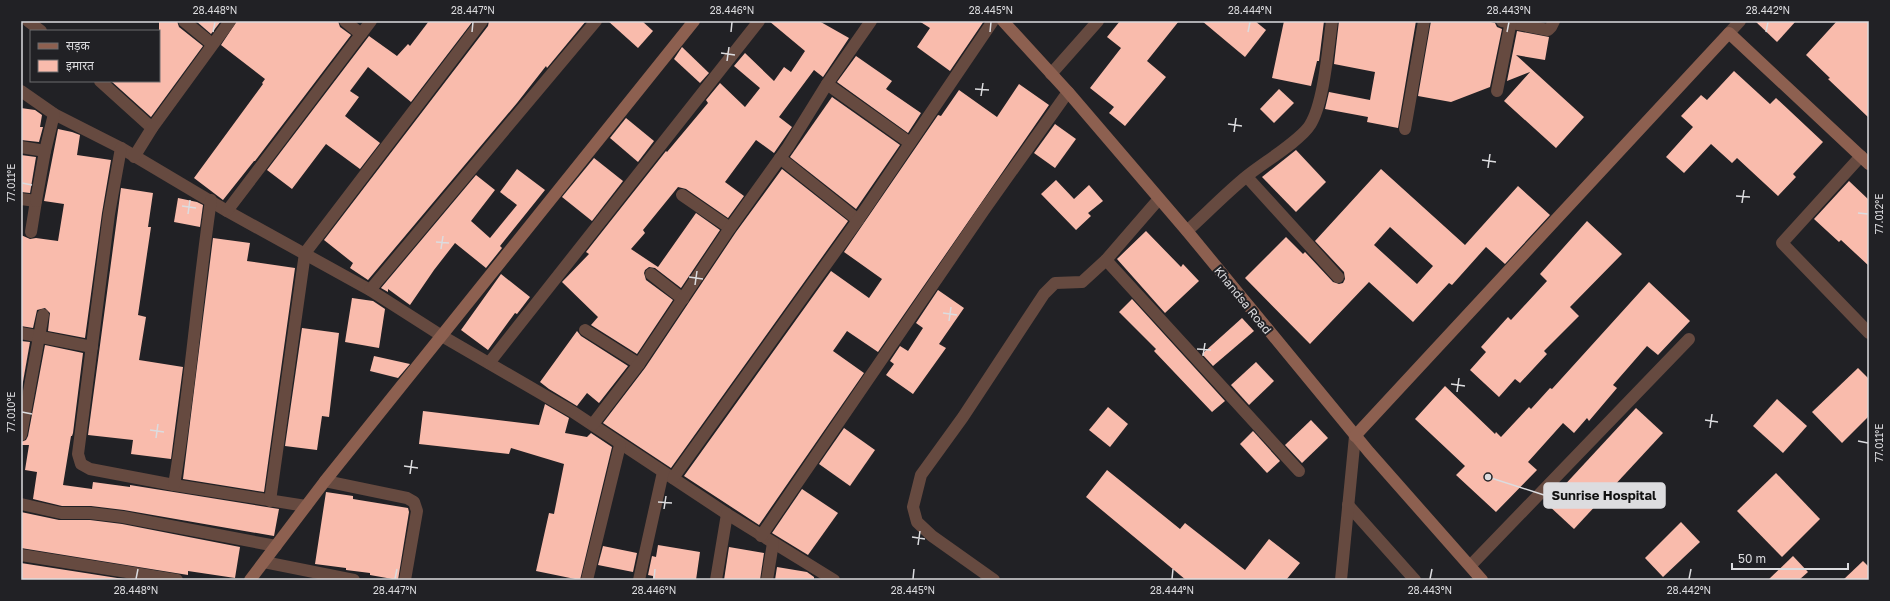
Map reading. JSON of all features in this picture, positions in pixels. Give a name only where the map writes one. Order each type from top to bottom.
[{"type":"street","points":[[28,21],[40,30]]},
{"type":"street","points":[[184,21],[212,44]]},
{"type":"street","points":[[134,157],[152,128],[230,21]]},
{"type":"street","points":[[345,21],[361,34]]},
{"type":"street","points":[[227,211],[371,21]]},
{"type":"street","points":[[270,501],[305,253],[482,21]]},
{"type":"street","points":[[370,290],[596,21]]},
{"type":"street","points":[[250,580],[325,480],[694,21]]},
{"type":"street","points":[[489,363],[759,21]]},
{"type":"street","points":[[593,424],[639,364],[730,228],[780,158],[827,84],[871,21]]},
{"type":"street","points":[[639,580],[668,475],[858,220],[993,21]]},
{"type":"street","name":"Khandsa Road","points":[[1003,21],[1068,92],[1158,200],[1187,231],[1355,436],[1482,580]]},
{"type":"street","points":[[1051,74],[1098,21]]},
{"type":"street","points":[[1187,231],[1246,177],[1302,134],[1310,125],[1316,114],[1321,95],[1332,21]]},
{"type":"street","points":[[1405,129],[1424,21]]},
{"type":"street","points":[[1497,91],[1508,22],[1548,30],[1554,21]]},
{"type":"street","points":[[1341,580],[1355,436],[1740,21]]},
{"type":"street","points":[[1729,33],[1865,160],[1782,243],[1869,333]]},
{"type":"street","points":[[101,82],[152,128]]},
{"type":"street","points":[[827,84],[910,143]]},
{"type":"street","points":[[21,91],[54,114],[121,148],[134,157],[211,200],[227,211],[370,290],[442,336],[593,424],[620,444],[727,514],[834,580]]},
{"type":"street","points":[[761,536],[984,210],[1068,92]]},
{"type":"street","points":[[31,232],[45,151],[54,114]]},
{"type":"street","points":[[21,146],[45,151]]},
{"type":"street","points":[[121,148],[109,214],[78,454],[81,464],[90,469],[174,485],[306,506]]},
{"type":"street","points":[[780,158],[858,220]]},
{"type":"street","points":[[1246,177],[1338,277]]},
{"type":"street","points":[[682,195],[730,228]]},
{"type":"street","points":[[21,199],[36,201]]},
{"type":"street","points":[[174,485],[185,421],[195,321],[211,200]]},
{"type":"street","points":[[994,580],[932,536],[917,522],[913,507],[922,475],[963,417],[1044,294],[1055,283],[1082,282],[1106,260],[1158,200]]},
{"type":"street","points":[[1106,260],[1299,471]]},
{"type":"street","points":[[652,274],[683,298]]},
{"type":"street","points":[[21,435],[43,315]]},
{"type":"street","points":[[585,330],[639,364]]},
{"type":"street","points":[[21,333],[92,347]]},
{"type":"street","points":[[1470,566],[1689,339]]},
{"type":"street","points":[[587,580],[620,444]]},
{"type":"street","points":[[325,480],[407,498],[414,502],[417,511],[405,580]]},
{"type":"street","points":[[21,504],[60,512],[90,513],[123,517],[276,546]]},
{"type":"street","points":[[1348,505],[1415,580]]},
{"type":"street","points":[[716,580],[727,514]]},
{"type":"street","points":[[767,580],[773,543]]},
{"type":"street","points":[[21,555],[177,580]]},
{"type":"street","points":[[264,562],[354,580]]},
{"type":"building","points":[[159,21],[177,21],[179,27],[203,46],[151,117],[112,82],[160,82]]},
{"type":"building","points":[[196,21],[221,21],[211,34]]},
{"type":"building","points":[[237,21],[338,21],[340,27],[351,35],[255,161],[223,200],[194,178],[263,84],[262,83],[265,79],[221,45]]},
{"type":"building","points":[[429,21],[473,21],[411,102],[368,67],[350,91],[359,97],[345,116],[380,143],[360,169],[326,144],[292,189],[267,170],[369,36],[397,56],[408,44],[410,46]]},
{"type":"building","points":[[489,21],[586,21],[547,68],[546,66],[517,103],[368,280],[350,268],[353,263],[324,240],[488,26]]},
{"type":"building","points":[[608,21],[642,21],[653,31],[638,48]]},
{"type":"building","points":[[769,21],[819,21],[849,38],[823,77],[814,70],[779,117],[792,127],[774,153],[756,140],[725,182],[744,196],[728,218],[686,189],[678,187],[643,230],[645,233],[631,249],[658,267],[696,213],[720,230],[681,288],[655,268],[649,267],[645,270],[644,273],[646,280],[673,300],[637,354],[591,325],[598,317],[562,282],[589,254],[586,252],[666,151],[667,152],[708,103],[706,100],[720,83],[745,107],[760,88],[734,66],[745,53],[774,81],[784,67],[791,72],[805,51]]},
{"type":"building","points":[[919,21],[984,21],[950,71],[917,47],[930,28]]},
{"type":"building","points":[[1120,21],[1179,21],[1147,61],[1166,77],[1125,126],[1109,113],[1114,107],[1090,88],[1121,48],[1107,37]]},
{"type":"building","points":[[1202,21],[1255,21],[1266,30],[1245,57]]},
{"type":"building","points":[[1284,21],[1324,21],[1319,61],[1317,61],[1311,86],[1272,78]]},
{"type":"building","points":[[1339,21],[1416,21],[1398,128],[1367,122],[1368,117],[1325,109],[1329,92],[1370,100],[1375,72],[1334,64]]},
{"type":"building","points":[[1431,21],[1486,21],[1495,23],[1497,27],[1502,29],[1490,87],[1451,102],[1418,96]]},
{"type":"building","points":[[1755,21],[1796,21],[1777,42]]},
{"type":"building","points":[[1837,21],[1869,21],[1869,118],[1828,79],[1830,78],[1806,55]]},
{"type":"building","points":[[1517,31],[1549,37],[1545,60],[1516,55],[1584,117],[1556,148],[1504,101],[1530,72],[1507,81]]},
{"type":"building","points":[[682,47],[709,73],[700,83],[674,59]]},
{"type":"building","points":[[856,56],[892,81],[886,89],[921,113],[908,133],[837,82]]},
{"type":"building","points":[[1734,71],[1770,104],[1776,98],[1823,142],[1793,174],[1796,177],[1778,196],[1737,158],[1732,163],[1711,144],[1684,173],[1666,157],[1693,127],[1681,116],[1701,95],[1707,100]]},
{"type":"building","points":[[1019,84],[1049,105],[878,352],[847,331],[833,351],[864,373],[759,525],[684,476],[831,271],[869,298],[882,279],[844,252],[938,115],[941,116],[959,90],[997,117]]},
{"type":"building","points":[[1279,89],[1294,103],[1274,123],[1260,109]]},
{"type":"building","points":[[832,97],[900,145],[856,209],[790,157]]},
{"type":"building","points":[[21,108],[35,110],[42,115],[40,127],[43,127],[39,142],[21,140]]},
{"type":"building","points":[[626,118],[654,141],[638,162],[610,138]]},
{"type":"building","points":[[1055,124],[1076,139],[1055,168],[1034,153]]},
{"type":"building","points":[[58,129],[80,135],[77,155],[111,160],[102,213],[85,338],[48,331],[50,313],[45,308],[37,310],[33,328],[21,326],[21,235],[30,239],[36,238],[58,241],[64,204],[44,201]]},
{"type":"building","points":[[1296,150],[1326,182],[1296,212],[1262,177]]},
{"type":"building","points":[[21,155],[36,157],[30,193],[21,192]]},
{"type":"building","points":[[594,158],[623,181],[592,221],[562,197]]},
{"type":"building","points":[[517,169],[545,190],[500,246],[502,248],[486,268],[455,243],[410,305],[388,289],[388,292],[381,288],[476,175],[495,190],[471,221],[490,238],[517,205],[500,192]]},
{"type":"building","points":[[782,169],[848,221],[671,468],[603,423],[645,368],[736,232]]},
{"type":"building","points":[[1381,169],[1465,245],[1518,186],[1550,215],[1505,264],[1486,247],[1452,285],[1449,283],[1413,322],[1369,282],[1310,344],[1245,278],[1286,237],[1303,254],[1305,252],[1333,282],[1339,284],[1343,283],[1345,279],[1344,272],[1315,241]],"holes":[[[1390,227],[1433,266],[1417,284],[1374,245]]]},
{"type":"building","points":[[1056,180],[1074,199],[1089,185],[1103,201],[1088,213],[1091,216],[1076,230],[1041,194]]},
{"type":"building","points":[[1849,181],[1869,200],[1869,266],[1841,240],[1839,242],[1814,219]]},
{"type":"building","points":[[121,188],[153,193],[148,227],[151,227],[138,315],[146,317],[139,360],[183,367],[171,459],[131,454],[133,440],[88,435]]},
{"type":"building","points":[[178,198],[197,202],[203,205],[200,227],[174,222]]},
{"type":"building","points":[[1587,221],[1622,254],[1570,307],[1579,316],[1544,351],[1547,354],[1520,383],[1515,379],[1499,397],[1470,370],[1486,352],[1481,347],[1508,317],[1511,320],[1547,281],[1540,274]]},
{"type":"building","points":[[1146,231],[1181,267],[1183,264],[1199,281],[1165,313],[1117,259]]},
{"type":"building","points":[[213,238],[250,243],[247,261],[295,268],[264,492],[183,479]]},
{"type":"building","points":[[501,274],[530,297],[517,314],[515,313],[488,350],[461,330]]},
{"type":"building","points":[[1649,282],[1690,321],[1658,355],[1647,346],[1613,385],[1617,388],[1589,421],[1587,418],[1574,433],[1563,423],[1528,462],[1537,470],[1496,512],[1456,475],[1465,466],[1415,419],[1445,386],[1495,434],[1496,432],[1501,437],[1529,407],[1531,409],[1550,388],[1552,389]]},
{"type":"building","points":[[938,290],[964,308],[939,344],[946,348],[913,394],[886,375],[894,364],[890,361],[900,346],[908,351],[923,328],[916,323]]},
{"type":"building","points":[[352,298],[373,301],[385,309],[379,348],[345,342]]},
{"type":"building","points":[[1132,299],[1225,401],[1212,412],[1154,351],[1156,349],[1119,312]]},
{"type":"building","points":[[1242,318],[1254,331],[1213,366],[1202,354]]},
{"type":"building","points":[[302,328],[339,333],[329,417],[322,416],[317,450],[285,446]]},
{"type":"building","points":[[577,331],[581,336],[628,366],[599,403],[587,393],[577,406],[540,382]]},
{"type":"building","points":[[21,341],[30,342],[21,393]]},
{"type":"building","points":[[45,345],[83,353],[73,433],[71,436],[63,485],[92,489],[93,482],[130,487],[130,485],[279,509],[274,536],[124,510],[91,506],[62,506],[33,499],[37,472],[25,470],[29,445],[21,445],[21,442],[26,440],[28,436]]},
{"type":"building","points":[[374,356],[410,364],[398,378],[370,371]]},
{"type":"building","points":[[1256,362],[1274,381],[1249,405],[1231,385]]},
{"type":"building","points":[[1858,368],[1869,379],[1869,416],[1842,443],[1812,412]]},
{"type":"building","points":[[1777,399],[1807,426],[1783,453],[1753,426]]},
{"type":"building","points":[[545,404],[569,418],[565,433],[587,437],[591,433],[612,447],[580,580],[536,571],[549,513],[554,514],[564,464],[511,448],[509,454],[419,444],[423,411],[539,425]]},
{"type":"building","points":[[1108,407],[1128,424],[1110,447],[1089,430]]},
{"type":"building","points":[[1636,408],[1663,433],[1574,529],[1547,504]]},
{"type":"building","points":[[1311,420],[1328,438],[1302,463],[1285,445]]},
{"type":"building","points":[[844,428],[875,450],[850,486],[819,464]]},
{"type":"building","points":[[1253,431],[1280,461],[1267,473],[1240,444]]},
{"type":"building","points":[[1107,470],[1180,529],[1185,523],[1245,570],[1269,539],[1300,563],[1286,580],[1186,580],[1086,497]]},
{"type":"building","points":[[1776,473],[1820,519],[1782,557],[1737,511]]},
{"type":"building","points":[[802,489],[838,513],[808,555],[772,533]]},
{"type":"building","points":[[326,492],[353,496],[353,499],[408,508],[409,512],[398,580],[370,575],[370,573],[346,570],[346,568],[315,564]]},
{"type":"building","points":[[21,512],[59,520],[90,520],[122,524],[240,547],[235,578],[188,571],[188,575],[21,548]]},
{"type":"building","points":[[1681,522],[1700,542],[1663,577],[1645,558]]},
{"type":"building","points":[[658,545],[700,552],[696,580],[653,580],[653,576],[648,575],[652,556],[656,557]]},
{"type":"building","points":[[603,546],[637,553],[633,572],[598,565]]},
{"type":"building","points":[[729,547],[764,553],[760,580],[724,580]]},
{"type":"building","points":[[1793,556],[1808,572],[1799,580],[1768,580]]},
{"type":"building","points":[[1863,561],[1869,567],[1869,580],[1843,580]]},
{"type":"building","points":[[21,563],[130,580],[21,580]]},
{"type":"building","points":[[777,567],[807,572],[814,577],[814,580],[775,580]]},
{"type":"place","name":"Sunrise Hospital","points":[[1488,477]]}]
